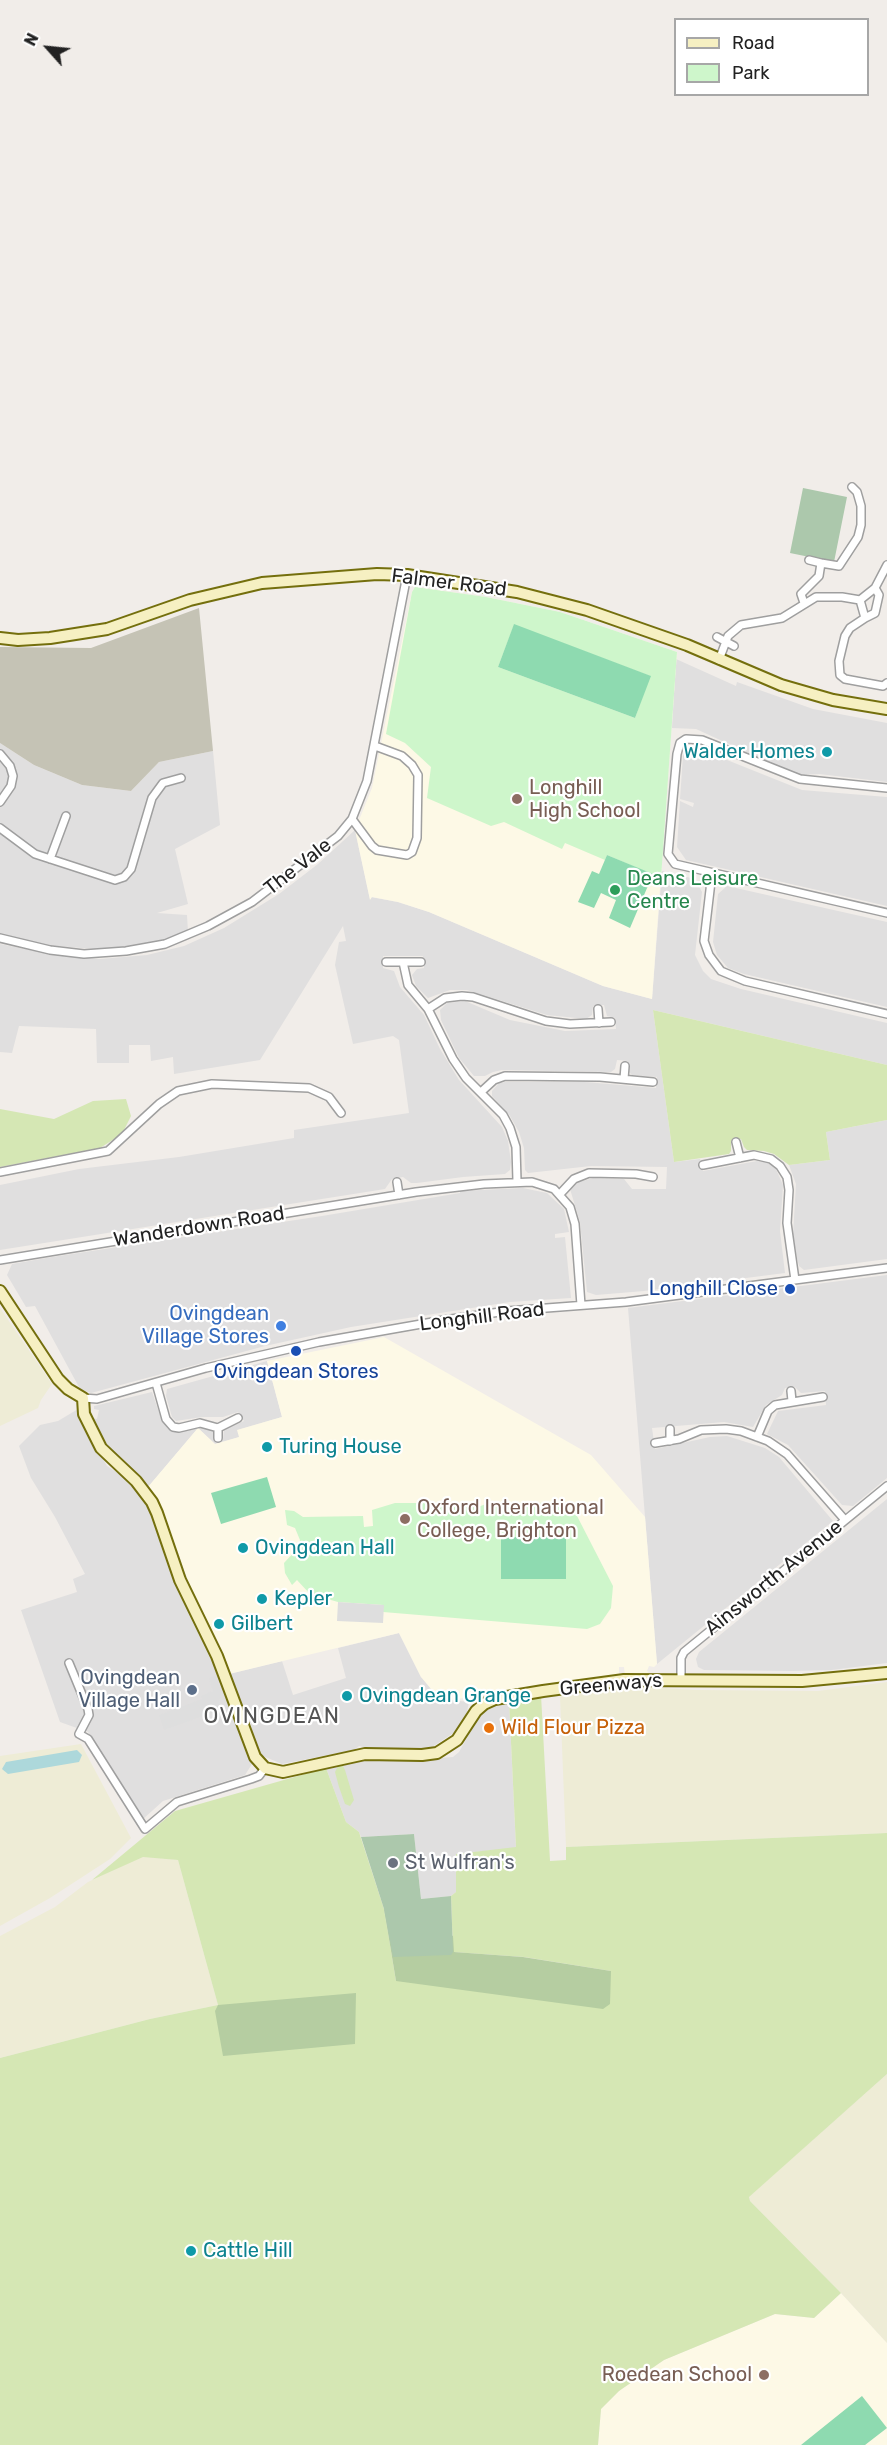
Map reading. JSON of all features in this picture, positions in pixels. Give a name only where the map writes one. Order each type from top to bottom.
[{"type":"street","points":[[809,560],[839,566],[858,537],[861,525],[861,506],[857,492],[852,487]]},
{"type":"street","points":[[804,603],[801,594],[819,576],[821,563]]},
{"type":"street","points":[[719,660],[730,633],[741,625],[782,618],[804,603],[822,596],[860,600],[875,588],[887,565]]},
{"type":"street","name":"Falmer Road","points":[[0,638],[18,640],[50,638],[107,629],[190,600],[262,583],[377,574],[407,575],[517,592],[587,610],[654,632],[719,660],[807,693],[887,709]]},
{"type":"street","name":"The Vale","points":[[0,938],[50,950],[84,954],[126,951],[180,939],[227,916],[269,890],[338,836],[352,819],[361,797],[375,746],[407,575]]},
{"type":"street","points":[[875,588],[879,595],[875,613],[847,632],[839,661],[839,673],[845,679],[883,686],[887,682]]},
{"type":"street","points":[[860,600],[866,618]]},
{"type":"street","points":[[717,637],[734,646]]},
{"type":"street","points":[[887,788],[800,779],[702,740],[688,738],[678,748],[668,852],[669,859],[675,864],[887,913]]},
{"type":"street","points":[[352,819],[377,850],[407,855],[412,852],[417,838],[418,774],[402,756],[375,746]]},
{"type":"street","points":[[0,754],[7,761],[13,776],[11,786],[0,802]]},
{"type":"street","points":[[0,828],[35,854],[115,880],[124,877],[131,869],[152,798],[163,783],[181,778]]},
{"type":"street","points":[[50,859],[66,816]]},
{"type":"street","points":[[712,873],[705,941],[709,955],[721,971],[745,981],[887,1014]]},
{"type":"street","points":[[386,962],[421,962]]},
{"type":"street","points":[[403,962],[408,985],[428,1009],[453,1059],[466,1078],[503,1115],[514,1137],[518,1181]]},
{"type":"street","points":[[428,1009],[445,998],[462,996],[473,997],[562,1024],[611,1022]]},
{"type":"street","points":[[598,1009],[599,1023]]},
{"type":"street","points":[[624,1079],[625,1066]]},
{"type":"street","points":[[481,1092],[494,1080],[506,1076],[624,1079],[653,1082]]},
{"type":"street","points":[[0,1172],[108,1151],[159,1104],[178,1091],[212,1084],[309,1088],[329,1098],[341,1113]]},
{"type":"street","points":[[736,1142],[740,1158]]},
{"type":"street","points":[[703,1165],[754,1155],[774,1160],[784,1171],[789,1190],[787,1223],[795,1280]]},
{"type":"street","points":[[581,1305],[574,1220],[569,1205],[560,1194],[574,1179],[589,1173],[636,1174],[653,1177]]},
{"type":"street","name":"Wanderdown Road","points":[[0,1260],[399,1195],[518,1181],[538,1183],[560,1194]]},
{"type":"street","points":[[397,1182],[399,1195]]},
{"type":"street","name":"Longhill Road","points":[[84,1398],[97,1399],[206,1368],[361,1334],[491,1313],[626,1302],[887,1268]]},
{"type":"street","points":[[0,1291],[58,1378],[68,1389],[84,1398],[84,1414],[101,1448],[144,1490],[157,1513],[180,1580],[217,1656],[256,1760],[265,1768],[259,1776],[177,1802],[144,1829],[88,1739],[79,1734],[89,1715],[69,1663]]},
{"type":"street","points":[[156,1383],[166,1419],[171,1425],[179,1428],[200,1423],[218,1428],[238,1418]]},
{"type":"street","points":[[791,1391],[792,1401]]},
{"type":"street","points":[[757,1437],[772,1407],[778,1403],[823,1397]]},
{"type":"street","points":[[218,1428],[218,1438]]},
{"type":"street","points":[[670,1429],[670,1441]]},
{"type":"street","points":[[656,1443],[670,1441],[693,1432],[716,1429],[736,1430],[757,1437],[783,1450],[845,1520]]},
{"type":"street","name":"Ainsworth Avenue","points":[[681,1680],[681,1658],[684,1652],[887,1486]]},
{"type":"street","name":"Greenways","points":[[265,1768],[277,1772],[289,1771],[365,1754],[437,1753],[453,1744],[476,1711],[495,1699],[624,1680],[802,1682],[887,1673]]},
{"type":"shaded area","name":"Longhill High School","points":[[415,587],[486,597],[560,612],[677,652],[652,999],[603,986],[429,912],[398,902],[372,897],[370,900],[355,830],[372,788],[412,592]]},
{"type":"shaded area","points":[[199,608],[213,751],[159,762],[131,791],[82,785],[34,765],[0,743],[0,647],[91,648]]},
{"type":"shaded area","points":[[676,659],[736,686],[737,682],[813,709],[887,723],[887,782],[819,774],[797,775],[696,729],[672,728]]},
{"type":"shaded area","points":[[0,743],[34,765],[82,785],[131,791],[159,762],[213,751],[220,825],[175,849],[188,904],[157,913],[187,915],[188,932],[132,949],[105,950],[34,944],[0,935]]},
{"type":"shaded area","points":[[692,746],[802,790],[887,797],[887,906],[686,860],[677,847],[680,801],[693,807],[694,803],[680,799],[683,755],[685,750]]},
{"type":"shaded area","points":[[355,830],[370,899],[371,897],[398,902],[429,912],[603,986],[652,999],[662,871],[695,879],[702,892],[695,955],[703,971],[711,979],[741,989],[887,1023],[887,1065],[653,1010],[674,1162],[700,1159],[703,1171],[757,1161],[769,1163],[775,1167],[783,1185],[780,1231],[785,1273],[644,1291],[596,1295],[587,1292],[580,1222],[570,1189],[579,1182],[593,1178],[624,1179],[632,1189],[666,1189],[667,1167],[591,1166],[528,1173],[525,1170],[524,1148],[519,1132],[510,1116],[492,1096],[492,1091],[499,1083],[505,1082],[585,1082],[656,1088],[657,1077],[632,1075],[628,1071],[628,1061],[617,1060],[615,1069],[611,1072],[502,1070],[485,1076],[474,1076],[459,1058],[441,1020],[440,1010],[447,1003],[465,1001],[510,1020],[565,1031],[616,1029],[615,1018],[607,1016],[604,1005],[593,1006],[592,1015],[586,1019],[547,1015],[467,990],[450,990],[428,998],[416,986],[412,975],[417,969],[424,968],[423,956],[383,956],[383,968],[394,971],[400,987],[424,1015],[440,1049],[459,1080],[502,1127],[508,1141],[511,1162],[510,1170],[505,1174],[417,1183],[411,1183],[403,1177],[392,1179],[385,1189],[0,1250],[0,1185],[79,1169],[179,1157],[294,1138],[294,1130],[409,1113],[399,1040],[393,1036],[353,1044],[335,965],[339,942],[346,941],[343,926],[260,1060],[174,1074],[173,1057],[151,1061],[150,1045],[129,1045],[129,1063],[97,1063],[96,1029],[19,1026],[12,1053],[0,1052],[0,944],[56,955],[100,959],[147,955],[184,946],[224,928],[279,894],[318,864]]},
{"type":"shaded area","points":[[727,886],[887,922],[887,1007],[744,974],[728,968],[717,955],[713,942],[718,894]]},
{"type":"shaded area","points":[[887,1120],[887,1259],[804,1270],[799,1266],[793,1235],[796,1184],[789,1165],[830,1160],[826,1132]]},
{"type":"shaded area","points":[[523,1188],[547,1193],[564,1209],[569,1232],[555,1234],[555,1238],[565,1237],[571,1298],[510,1302],[351,1327],[265,1346],[91,1393],[80,1389],[35,1306],[26,1307],[7,1275],[12,1264],[52,1257],[322,1216],[460,1193],[460,1191]]},
{"type":"shaded area","points":[[887,1275],[887,1478],[853,1506],[842,1505],[788,1445],[767,1434],[778,1411],[826,1405],[825,1391],[801,1393],[795,1387],[785,1388],[782,1395],[766,1405],[753,1427],[724,1422],[652,1428],[655,1449],[710,1437],[727,1436],[765,1448],[779,1457],[833,1521],[657,1664],[628,1308]]},
{"type":"shaded area","points":[[0,1308],[52,1384],[38,1408],[0,1426]]},
{"type":"shaded area","name":"Oxford International College, Brighton","points":[[384,1337],[591,1455],[645,1517],[657,1664],[654,1667],[649,1666],[647,1671],[649,1672],[625,1675],[624,1667],[619,1667],[619,1676],[450,1700],[436,1695],[421,1677],[399,1633],[229,1674],[191,1589],[177,1550],[175,1550],[158,1499],[148,1487],[198,1428],[215,1444],[239,1437],[237,1430],[282,1417],[267,1361]]},
{"type":"shaded area","points":[[267,1361],[282,1417],[238,1430],[240,1437],[215,1444],[198,1428],[148,1487],[115,1455],[91,1421],[92,1418],[97,1419],[99,1410],[94,1409],[94,1406],[152,1392],[162,1421],[168,1429],[184,1431],[199,1427],[205,1428],[213,1430],[214,1440],[223,1440],[224,1430],[244,1421],[238,1412],[223,1417],[176,1421],[172,1417],[166,1396],[167,1389]]},
{"type":"shaded area","points":[[78,1409],[79,1417],[107,1466],[129,1480],[147,1500],[211,1651],[252,1764],[245,1775],[163,1801],[142,1820],[88,1732],[60,1722],[21,1610],[77,1592],[73,1579],[85,1574],[31,1478],[19,1446],[40,1425],[58,1421]]},
{"type":"shaded area","points":[[887,1499],[887,1663],[832,1670],[791,1671],[704,1670],[698,1667],[696,1659],[699,1652]]},
{"type":"shaded area","points":[[338,1602],[384,1605],[383,1623],[337,1621]]},
{"type":"shaded area","points":[[399,1633],[421,1677],[450,1700],[469,1702],[466,1716],[455,1732],[426,1751],[376,1750],[359,1746],[354,1750],[282,1764],[263,1756],[256,1745],[247,1710],[243,1711],[229,1674],[282,1661],[293,1695],[346,1678],[338,1648]]},
{"type":"shaded area","points":[[215,1676],[221,1693],[219,1702],[222,1709],[164,1730],[159,1715],[202,1699],[201,1696],[213,1691],[209,1678]]},
{"type":"shaded area","points":[[887,1682],[887,1833],[566,1847],[560,1696],[623,1686],[697,1690],[818,1691]]},
{"type":"shaded area","points":[[509,1700],[516,1848],[456,1854],[456,1892],[451,1896],[421,1899],[414,1834],[361,1837],[359,1832],[346,1822],[326,1768],[366,1756],[427,1759],[453,1757],[459,1752],[479,1717],[490,1705]]},
{"type":"shaded area","points":[[81,1744],[131,1838],[110,1859],[50,1898],[0,1926],[0,1756]]},
{"type":"shaded area","points":[[143,1856],[178,1860],[218,2005],[150,2019],[0,2058],[0,1936],[55,1907],[88,1882]]},
{"type":"shaded area","points":[[887,2074],[887,2343],[750,2201],[749,2196]]},
{"type":"shaded area","name":"Roedean School","points":[[841,2293],[887,2343],[887,2445],[598,2445],[601,2409],[619,2391],[664,2360],[775,2314],[814,2318]]},
{"type":"green space","points":[[803,488],[847,497],[834,562],[790,553]]},
{"type":"green space","points":[[415,587],[486,597],[560,612],[677,652],[661,878],[607,855],[605,860],[565,843],[562,849],[504,822],[491,826],[427,798],[431,767],[405,743],[386,734],[412,592]],"holes":[[[514,625],[650,676],[635,718],[498,667]]]},
{"type":"green space","points":[[514,624],[651,676],[635,718],[498,667]]},
{"type":"green space","name":"Deans Leisure Centre","points":[[607,855],[653,874],[630,928],[609,918],[616,900],[601,893],[594,908],[578,902],[592,871],[599,874]]},
{"type":"green space","points":[[653,1010],[887,1065],[887,1120],[826,1132],[830,1160],[789,1165],[774,1154],[747,1150],[741,1139],[731,1141],[729,1154],[674,1162]]},
{"type":"green space","points":[[126,1099],[131,1116],[122,1134],[100,1148],[0,1167],[0,1109],[54,1119],[93,1101]]},
{"type":"green space","points":[[267,1477],[276,1507],[221,1524],[211,1493]]},
{"type":"green space","points":[[491,1502],[553,1503],[562,1505],[576,1514],[613,1586],[611,1608],[600,1624],[587,1629],[383,1612],[383,1605],[338,1602],[310,1594],[297,1580],[292,1585],[285,1573],[284,1563],[298,1548],[300,1540],[295,1528],[287,1525],[285,1510],[294,1511],[303,1517],[363,1516],[364,1527],[373,1526],[372,1510],[395,1503],[433,1503],[478,1507]]},
{"type":"green space","points":[[501,1537],[566,1537],[566,1579],[501,1579]]},
{"type":"green space","points":[[541,1695],[550,1861],[566,1860],[566,1847],[887,1833],[887,2074],[749,2197],[750,2201],[841,2293],[814,2318],[775,2314],[664,2360],[619,2391],[601,2409],[598,2445],[0,2445],[0,2058],[150,2019],[218,2005],[178,1860],[143,1857],[92,1880],[175,1811],[326,1768],[346,1822],[359,1832],[384,1909],[396,1981],[611,1971],[524,1957],[453,1952],[451,1896],[456,1892],[456,1854],[516,1847],[509,1700]]},
{"type":"green space","points":[[338,1766],[343,1766],[345,1770],[354,1800],[350,1806],[345,1804],[339,1787],[335,1772]]},
{"type":"green space","points":[[414,1834],[421,1899],[451,1896],[453,1952],[451,1955],[393,1957],[384,1909],[361,1837]]},
{"type":"green space","points":[[384,1909],[453,1936],[454,1952],[523,1957],[611,1971],[610,2004],[603,2009],[396,1981]]},
{"type":"green space","points":[[356,1993],[355,2044],[223,2056],[215,2011],[218,2005]]},
{"type":"green space","points":[[862,2396],[887,2428],[865,2445],[801,2445]]},
{"type":"water","points":[[77,1750],[82,1755],[79,1762],[8,1774],[2,1769],[6,1762]]},
{"type":"place","name":"Walder Homes","points":[[827,752]]},
{"type":"place","name":"Longhill High School","points":[[517,799]]},
{"type":"place","name":"Deans Leisure Centre","points":[[615,890]]},
{"type":"place","name":"Longhill Close","points":[[790,1289]]},
{"type":"place","name":"Ovingdean Village Stores","points":[[281,1326]]},
{"type":"place","name":"Ovingdean Stores","points":[[296,1351]]},
{"type":"place","name":"Turing House","points":[[267,1447]]},
{"type":"place","name":"Oxford International College, Brighton","points":[[405,1519]]},
{"type":"place","name":"Ovingdean Hall","points":[[243,1548]]},
{"type":"place","name":"Kepler","points":[[262,1599]]},
{"type":"place","name":"Gilbert","points":[[219,1624]]},
{"type":"place","name":"Ovingdean Village Hall","points":[[192,1690]]},
{"type":"place","name":"Ovingdean Grange","points":[[347,1696]]},
{"type":"place","name":"Wild Flour Pizza","points":[[489,1728]]},
{"type":"place","name":"St Wulfran's","points":[[393,1863]]},
{"type":"place","name":"Cattle Hill","points":[[191,2251]]},
{"type":"place","name":"Roedean School","points":[[764,2375]]},
{"type":"district","name":"OVINGDEAN","points":[[272,1717]]}]
